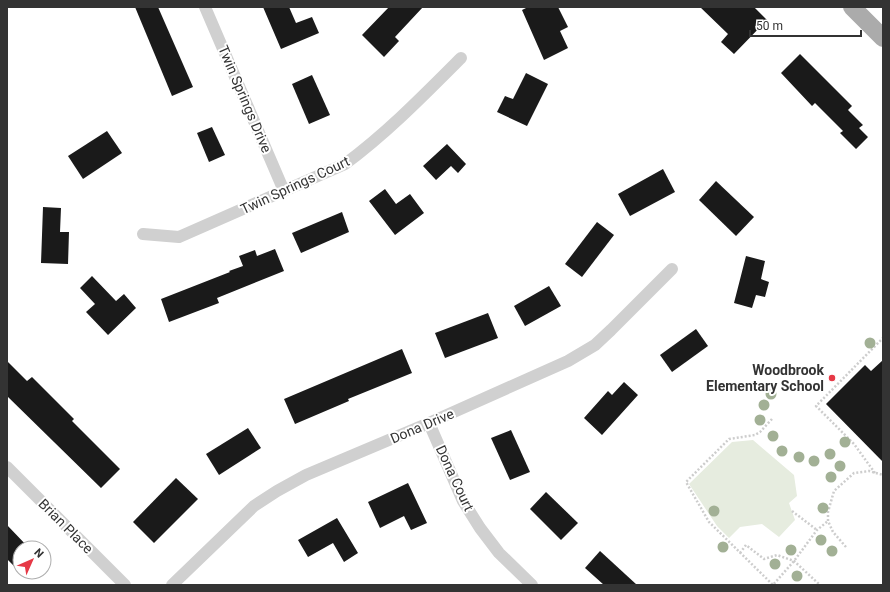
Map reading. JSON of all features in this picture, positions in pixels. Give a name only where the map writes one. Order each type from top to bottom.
[{"type":"main road","points":[[852,7],[883,38]]},
{"type":"street","name":"Twin Springs Drive","points":[[205,7],[284,191]]},
{"type":"street","name":"Twin Springs Court","points":[[143,234],[179,237],[345,164],[368,147],[461,58]]},
{"type":"street","name":"Dona Drive","points":[[172,585],[254,506],[277,491],[306,475],[429,423],[568,361],[595,345],[672,269]]},
{"type":"street","name":"Dona Court","points":[[429,423],[462,501],[499,553],[532,585]]},
{"type":"street","name":"Brian Place","points":[[7,467],[125,585]]},
{"type":"path","points":[[875,473],[854,444],[816,406],[883,338]]},
{"type":"path","points":[[772,419],[760,432],[754,435],[729,439],[686,482],[709,522],[773,585],[794,561],[817,530],[828,521]]},
{"type":"path","points":[[846,547],[833,532],[828,521],[830,501],[834,491],[843,481],[854,473],[869,471],[883,475]]},
{"type":"path","points":[[792,511],[817,530]]},
{"type":"path","points":[[740,553],[746,545],[764,559],[777,555],[794,561],[820,585]]},
{"type":"shaded area","points":[[753,440],[794,475],[797,496],[789,503],[795,520],[779,537],[762,524],[740,527],[729,538],[717,526],[689,484],[732,442]]},
{"type":"building","points":[[135,7],[158,7],[193,87],[172,96]]},
{"type":"building","points":[[263,7],[289,7],[296,23],[312,17],[319,33],[281,49]]},
{"type":"building","points":[[389,7],[423,7],[395,37],[399,41],[384,57],[362,35]]},
{"type":"building","points":[[528,7],[558,7],[568,27],[560,31],[568,48],[544,60],[522,10]]},
{"type":"building","points":[[700,7],[754,7],[767,20],[734,54],[721,42],[728,34]]},
{"type":"building","points":[[800,54],[852,106],[848,110],[863,125],[859,128],[868,137],[856,149],[840,133],[843,131],[815,103],[812,106],[781,73]]},
{"type":"building","points":[[526,73],[548,84],[527,126],[497,112],[505,96],[513,99]]},
{"type":"building","points":[[312,75],[330,115],[309,124],[292,84]]},
{"type":"building","points":[[212,127],[225,155],[209,162],[197,133]]},
{"type":"building","points":[[107,131],[122,153],[83,179],[68,156]]},
{"type":"building","points":[[447,144],[466,164],[458,173],[451,166],[436,180],[423,166]]},
{"type":"building","points":[[663,169],[675,192],[630,216],[618,194]]},
{"type":"building","points":[[716,181],[754,217],[736,236],[699,200]]},
{"type":"building","points":[[385,189],[396,204],[410,194],[424,213],[395,235],[369,201]]},
{"type":"building","points":[[43,207],[61,208],[60,232],[69,232],[68,264],[41,263]]},
{"type":"building","points":[[342,212],[349,232],[301,253],[292,233]]},
{"type":"building","points":[[597,222],[614,235],[582,277],[565,264]]},
{"type":"building","points":[[275,249],[284,271],[217,298],[219,303],[169,322],[161,299],[243,266],[239,256],[255,250],[257,256]]},
{"type":"building","points":[[746,256],[765,261],[761,279],[769,282],[765,297],[756,295],[752,308],[734,303]]},
{"type":"building","points":[[92,276],[116,301],[124,294],[136,308],[108,335],[86,312],[95,304],[80,288]]},
{"type":"building","points":[[549,286],[561,306],[525,326],[514,306]]},
{"type":"building","points":[[488,313],[498,338],[445,358],[435,333]]},
{"type":"building","points":[[696,329],[708,346],[672,372],[660,355]]},
{"type":"building","points":[[402,349],[412,373],[348,399],[349,401],[295,424],[284,399]]},
{"type":"building","points":[[883,360],[883,462],[826,404],[865,365],[871,371]]},
{"type":"building","points":[[7,361],[27,381],[32,377],[74,419],[72,421],[120,469],[101,488],[7,396]]},
{"type":"building","points":[[624,382],[638,395],[602,435],[584,418],[608,391],[612,395]]},
{"type":"building","points":[[248,428],[261,448],[219,475],[206,454]]},
{"type":"building","points":[[511,430],[530,472],[510,480],[491,438]]},
{"type":"building","points":[[176,478],[198,499],[154,543],[133,522]]},
{"type":"building","points":[[408,483],[427,523],[411,530],[404,516],[380,528],[368,502]]},
{"type":"building","points":[[546,492],[578,523],[561,540],[530,509]]},
{"type":"building","points":[[337,518],[358,553],[344,562],[333,543],[308,557],[298,540]]},
{"type":"building","points":[[7,525],[21,540],[12,540],[12,564],[7,559]]},
{"type":"building","points":[[600,551],[637,585],[604,585],[585,568]]},
{"type":"place","name":"Woodbrook Elementary School","points":[[832,378]]}]
